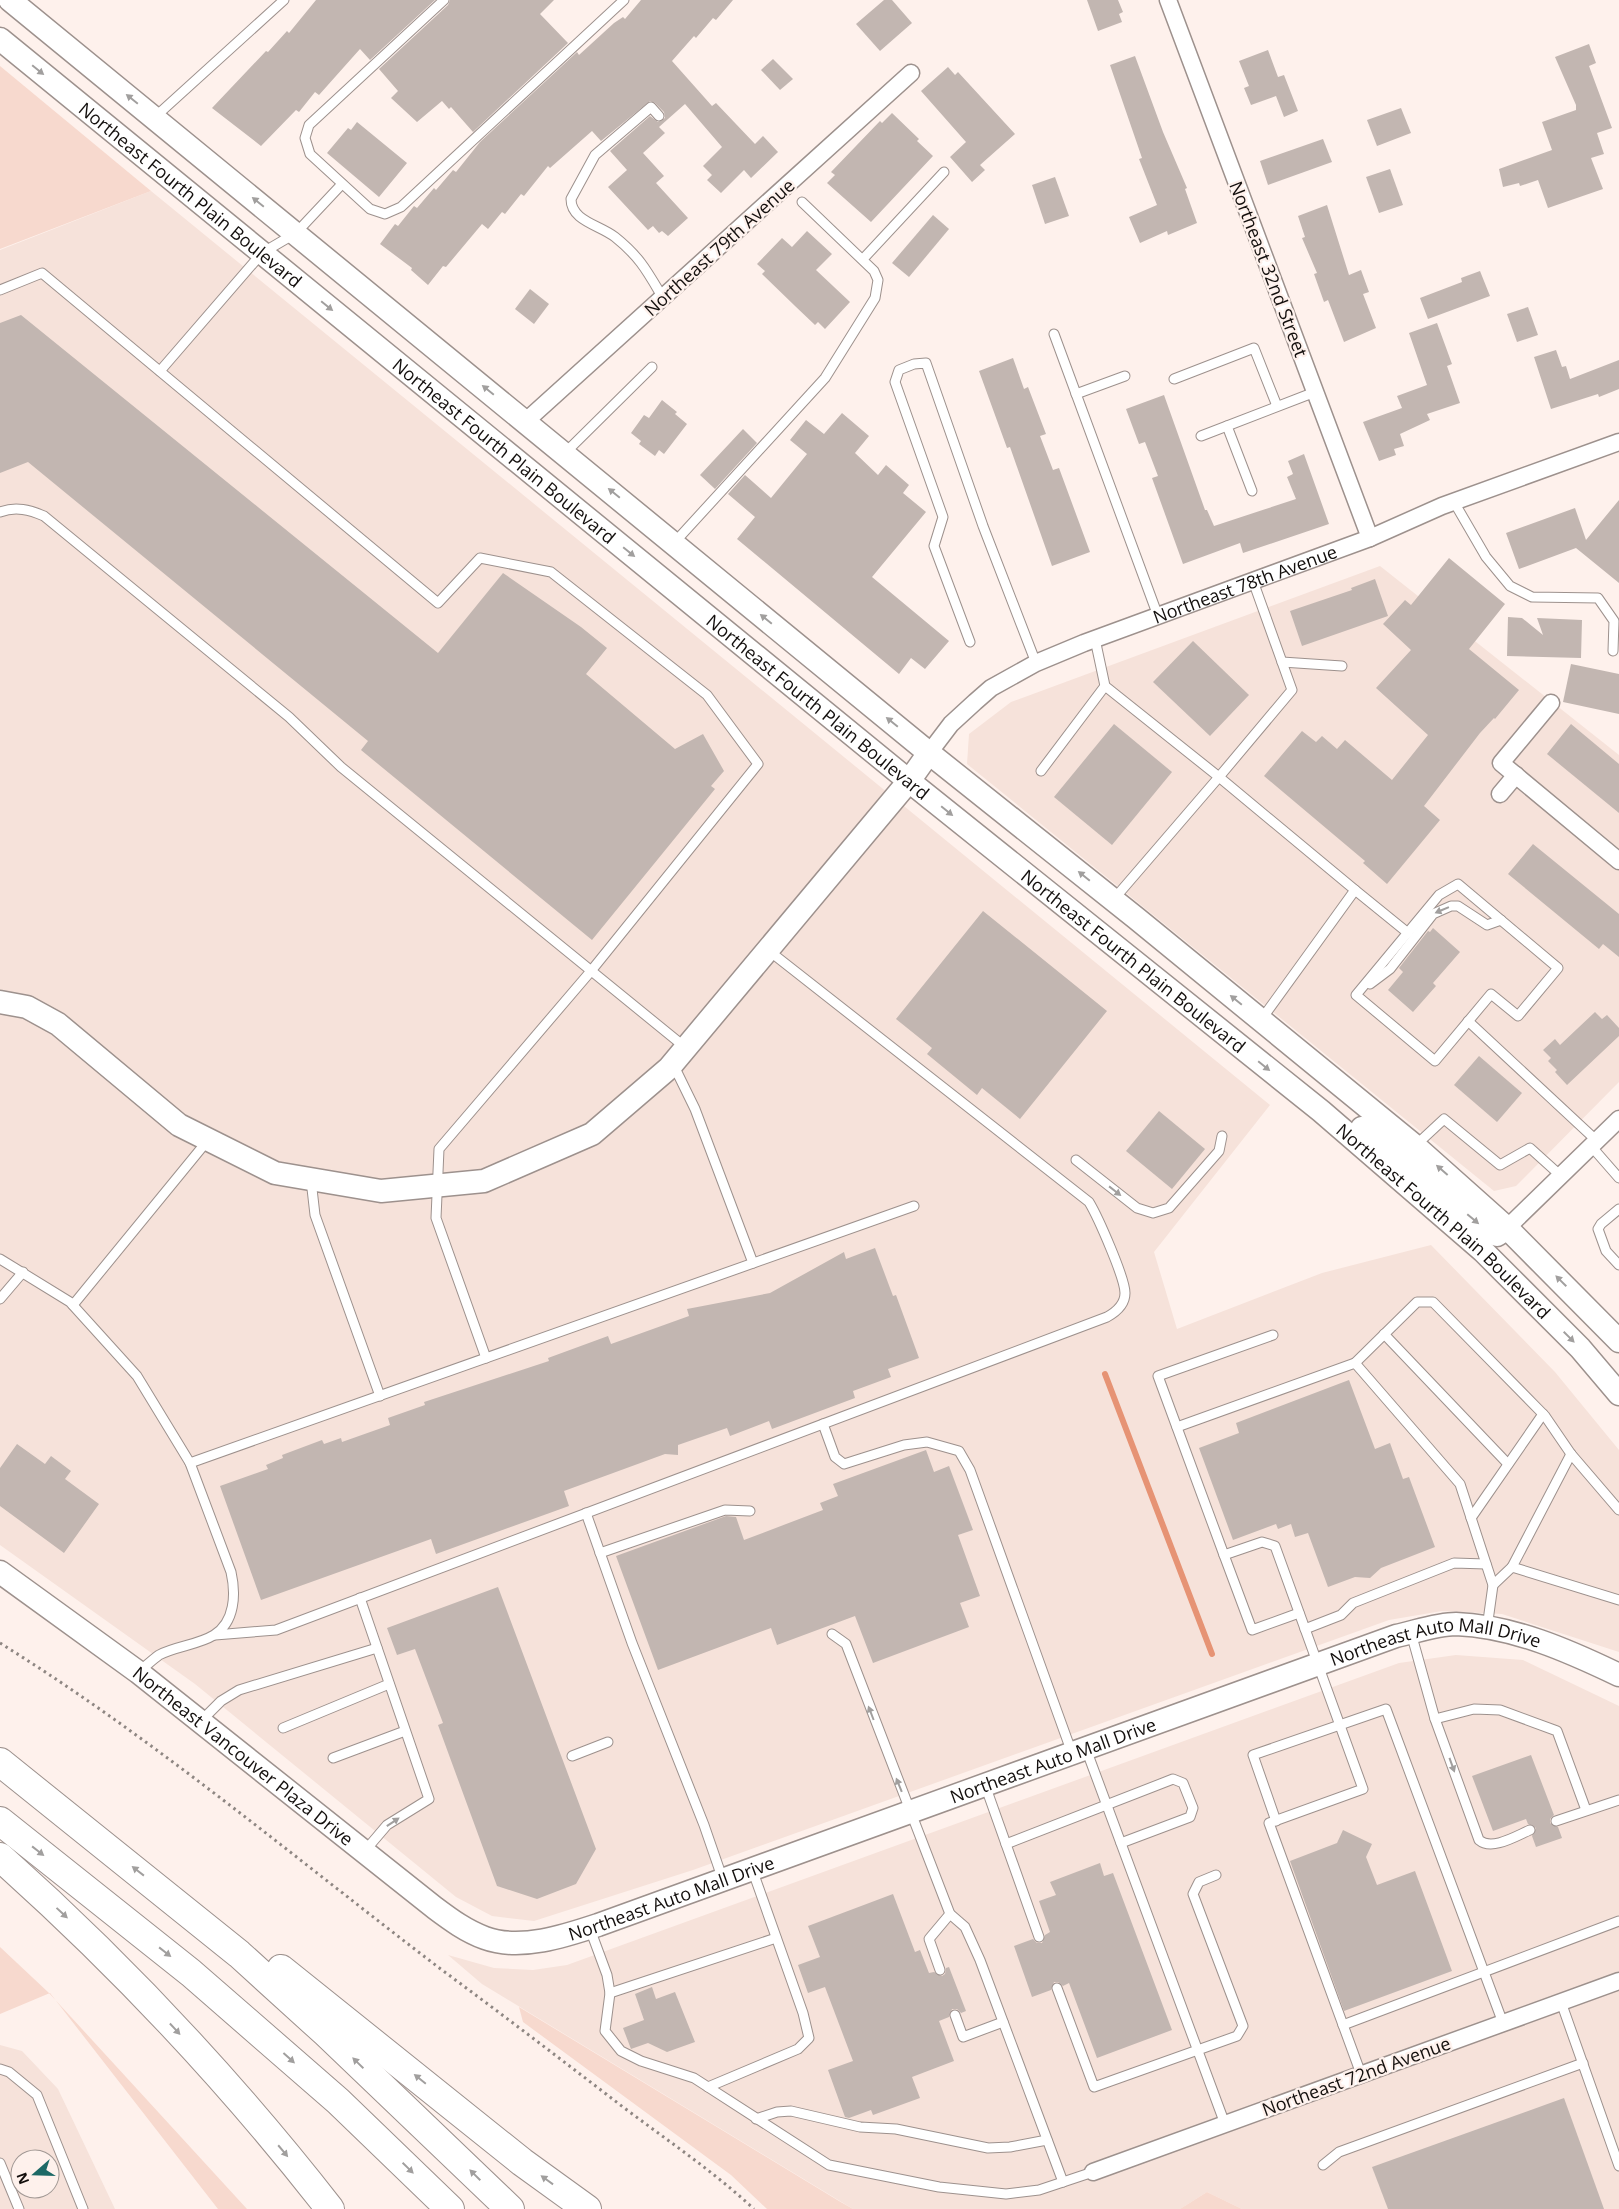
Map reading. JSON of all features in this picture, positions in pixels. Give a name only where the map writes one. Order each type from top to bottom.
[{"type":"highway","points":[[0,1762],[176,1902],[293,2002],[510,2209]]},
{"type":"highway","points":[[0,1821],[198,1979],[338,2102],[450,2209]]},
{"type":"highway","points":[[0,1857],[86,1937],[193,2048],[255,2118],[330,2209]]},
{"type":"highway","points":[[176,1902],[249,1944],[522,2162],[587,2209]]},
{"type":"main road","name":"Northeast Fourth Plain Boulevard","points":[[10,0],[929,753],[1114,900],[1415,1146],[1507,1228],[1619,1341]]},
{"type":"main road","name":"Northeast Fourth Plain Boulevard","points":[[0,39],[909,781],[1321,1111],[1483,1251],[1580,1348],[1619,1394]]},
{"type":"main road","name":"Northeast 78th Avenue","points":[[0,1002],[27,1007],[58,1024],[179,1125],[275,1173],[381,1191],[484,1181],[592,1134],[680,1056],[909,781],[929,753]]},
{"type":"main road","points":[[1321,1111],[1347,1116],[1489,1232],[1497,1234],[1507,1228]]},
{"type":"main road","name":"Northeast Vancouver Plaza Drive","points":[[0,1572],[138,1672],[435,1908],[463,1928],[486,1939]]},
{"type":"main road","name":"Northeast Auto Mall Drive","points":[[486,1939],[513,1942],[551,1940],[590,1928],[1396,1636],[1455,1624],[1506,1631],[1576,1654],[1619,1675]]},
{"type":"street","name":"Northeast 32nd Street","points":[[1168,0],[1370,538]]},
{"type":"street","name":"Northeast 79th Avenue","points":[[526,421],[911,73]]},
{"type":"street","name":"Northeast 78th Avenue","points":[[929,753],[951,724],[991,688],[1036,663],[1095,639],[1370,538],[1454,502],[1619,442]]},
{"type":"street","points":[[1550,703],[1501,763],[1619,861]]},
{"type":"street","points":[[1500,794],[1516,775]]},
{"type":"street","points":[[1507,1228],[1619,1119]]},
{"type":"street","name":"Northeast 72nd Avenue","points":[[1093,2172],[1619,1981]]},
{"type":"lane","points":[[155,117],[284,0]]},
{"type":"lane","points":[[444,0],[309,125],[305,138],[310,154],[370,209],[385,214],[401,207],[624,0]]},
{"type":"lane","points":[[659,116],[651,107],[595,155],[571,198],[571,206],[579,216],[614,236],[642,261],[663,298]]},
{"type":"lane","points":[[863,259],[944,172]]},
{"type":"lane","points":[[160,372],[262,253],[296,233],[342,184]]},
{"type":"lane","points":[[674,543],[825,378],[876,298],[878,280],[874,271],[802,202]]},
{"type":"lane","points":[[0,290],[42,273],[438,603],[480,558],[551,572],[707,695],[758,764],[591,971],[439,1149],[436,1218],[486,1358]]},
{"type":"lane","points":[[1054,334],[1158,616]]},
{"type":"lane","points":[[1174,379],[1254,348],[1277,406]]},
{"type":"lane","points":[[970,642],[934,546],[942,517],[895,382],[899,370],[914,364],[926,362],[983,526],[1036,663]]},
{"type":"lane","points":[[565,453],[652,367]]},
{"type":"lane","points":[[1076,394],[1125,376]]},
{"type":"lane","points":[[1201,436],[1315,392]]},
{"type":"lane","points":[[1227,426],[1252,491]]},
{"type":"lane","points":[[1454,502],[1486,557],[1510,586],[1532,597],[1598,598],[1614,621],[1613,651]]},
{"type":"lane","points":[[0,512],[18,508],[32,510],[44,516],[289,717],[341,767],[591,971],[680,1056],[695,1109],[753,1263]]},
{"type":"lane","points":[[1114,900],[1292,690],[1253,581]]},
{"type":"lane","points":[[1095,639],[1105,686],[1219,776],[1408,932]]},
{"type":"lane","points":[[1282,662],[1342,666]]},
{"type":"lane","points":[[1040,771],[1105,686]]},
{"type":"lane","points":[[1458,884],[1558,968],[1518,1016],[1491,994],[1435,1061],[1356,995],[1439,894],[1458,884]]},
{"type":"lane","points":[[1261,1020],[1355,890]]},
{"type":"lane","points":[[1356,995],[1390,969],[1433,914],[1452,906],[1458,906],[1486,925],[1501,920]]},
{"type":"lane","points":[[138,1672],[159,1655],[214,1635],[276,1630],[1107,1317],[1120,1307],[1125,1292],[1100,1220],[1089,1202],[768,950]]},
{"type":"lane","points":[[1468,1022],[1594,1144],[1619,1178]]},
{"type":"lane","points":[[1415,1146],[1444,1119],[1500,1165],[1530,1148],[1561,1176]]},
{"type":"lane","points":[[1076,1160],[1137,1208],[1144,1212],[1161,1212],[1175,1202],[1219,1151],[1222,1136]]},
{"type":"lane","points":[[73,1305],[209,1140]]},
{"type":"lane","points":[[310,1179],[316,1214],[380,1396]]},
{"type":"lane","points":[[190,1463],[914,1206]]},
{"type":"lane","points":[[1619,1209],[1601,1224],[1598,1229],[1606,1251],[1619,1265]]},
{"type":"lane","points":[[0,1259],[73,1305],[138,1376],[190,1463],[231,1572],[235,1589],[230,1614],[226,1622],[214,1635]]},
{"type":"lane","points":[[0,1299],[23,1272]]},
{"type":"lane","points":[[1177,1427],[1355,1363],[1417,1302],[1432,1302],[1543,1414],[1571,1454],[1619,1510]]},
{"type":"lane","points":[[1384,1334],[1508,1464]]},
{"type":"lane","points":[[1273,1335],[1158,1376],[1252,1630],[1299,1613]]},
{"type":"lane","points":[[1355,1363],[1460,1484],[1494,1585],[1487,1628]]},
{"type":"lane","points":[[1471,1518],[1543,1414]]},
{"type":"lane","points":[[823,1424],[835,1457],[844,1464],[904,1445],[927,1442],[959,1451],[970,1470],[1079,1751],[1106,1805],[1121,1843],[1225,2124]]},
{"type":"lane","points":[[1494,1585],[1512,1567],[1571,1454]]},
{"type":"lane","points":[[600,1552],[724,1510],[750,1510]]},
{"type":"lane","points":[[586,1513],[632,1643],[704,1825],[723,1880]]},
{"type":"lane","points":[[1224,1555],[1262,1542],[1275,1546],[1363,1789],[1269,1823],[1361,2074]]},
{"type":"lane","points":[[1305,1629],[1341,1615],[1353,1603],[1454,1563],[1486,1564]]},
{"type":"lane","points":[[1512,1567],[1619,1600]]},
{"type":"lane","points":[[360,1598],[429,1799],[388,1825],[364,1852]]},
{"type":"lane","points":[[1411,1633],[1435,1719],[1479,1840],[1484,1844],[1491,1845],[1530,1830]]},
{"type":"lane","points":[[832,1634],[846,1644],[950,1914],[965,1927],[1063,2182]]},
{"type":"lane","points":[[200,1722],[221,1701],[238,1690],[377,1648]]},
{"type":"lane","points":[[283,1728],[389,1684]]},
{"type":"lane","points":[[1276,1821],[1253,1755],[1386,1709],[1503,2023]]},
{"type":"lane","points":[[1435,1719],[1474,1709],[1500,1710],[1557,1731],[1586,1810]]},
{"type":"lane","points":[[333,1758],[405,1731]]},
{"type":"lane","points":[[572,1756],[608,1742]]},
{"type":"lane","points":[[1006,1844],[1173,1779],[1183,1783],[1192,1808],[1190,1816],[1121,1843]]},
{"type":"lane","points":[[985,1785],[1039,1937]]},
{"type":"lane","points":[[1556,1821],[1619,1800]]},
{"type":"lane","points":[[708,2088],[798,2050],[809,2038],[803,2013],[752,1870]]},
{"type":"lane","points":[[1057,1988],[1094,2087],[1236,2036],[1243,2026],[1193,1894],[1200,1882],[1216,1875]]},
{"type":"lane","points":[[940,1970],[929,1939],[950,1914]]},
{"type":"lane","points":[[1343,2025],[1619,1922]]},
{"type":"lane","points":[[590,1928],[607,1975],[610,1993],[605,2031],[621,2051],[641,2061],[694,2078],[829,2165],[939,2187],[1006,2194],[1039,2190],[1093,2172]]},
{"type":"lane","points":[[610,1993],[776,1938]]},
{"type":"lane","points":[[1561,2002],[1619,2166]]},
{"type":"lane","points":[[955,2015],[963,2037],[1003,2022]]},
{"type":"lane","points":[[1323,2165],[1339,2152],[1583,2063]]},
{"type":"lane","points":[[0,2069],[9,2072],[37,2095],[83,2209]]},
{"type":"lane","points":[[756,2119],[777,2112],[791,2111],[860,2127],[896,2129],[988,2148],[1010,2147],[1047,2140]]},
{"type":"lane","points":[[0,2163],[19,2209]]},
{"type":"path","points":[[0,1643],[111,1716],[200,1781],[370,1915],[618,2103],[716,2174],[754,2209]]},
{"type":"shaded area","points":[[0,66],[151,191],[0,249]]},
{"type":"shaded area","points":[[151,191],[1270,1105],[1154,1252],[1177,1329],[1322,1273],[1431,1245],[1555,1372],[1619,1450],[1619,1652],[1502,1614],[1442,1611],[1389,1620],[693,1870],[534,1921],[492,1916],[456,1897],[195,1684],[0,1545],[0,250]]},
{"type":"shaded area","points":[[1380,566],[1619,755],[1619,1082],[1516,1186],[1494,1191],[967,764],[969,734],[1011,702]]},
{"type":"shaded area","points":[[1456,1655],[1523,1660],[1619,1706],[1619,2209],[1242,2209],[1207,2192],[1180,2209],[853,2209],[482,1984],[448,1955],[494,1968],[533,1970],[567,1965],[1399,1663]]},
{"type":"shaded area","points":[[0,1947],[49,1993],[0,2014]]},
{"type":"shaded area","points":[[56,2000],[247,2209],[218,2209]]},
{"type":"shaded area","points":[[519,2007],[853,2209],[767,2209],[731,2175],[523,2022]]},
{"type":"shaded area","points":[[0,2045],[22,2051],[58,2089],[115,2209],[0,2209]]},
{"type":"shaded area","points":[[1207,2192],[1242,2209],[1180,2209]]},
{"type":"building","points":[[316,0],[435,0],[370,60],[360,49],[319,95],[315,92],[299,112],[296,110],[261,146],[212,108],[266,51],[268,52],[287,31],[289,33]]},
{"type":"building","points":[[450,0],[554,0],[540,14],[568,43],[473,132],[451,107],[449,109],[442,101],[417,122],[391,98],[398,91],[379,69],[448,5]]},
{"type":"building","points":[[641,0],[733,0],[716,20],[713,18],[696,38],[694,36],[672,61],[712,106],[716,103],[755,144],[763,136],[778,152],[751,178],[744,170],[721,193],[707,180],[712,175],[703,166],[722,147],[685,104],[659,127],[665,133],[643,153],[664,176],[656,183],[688,218],[668,236],[662,231],[659,233],[653,226],[648,230],[608,187],[627,170],[610,151],[650,116],[658,122],[665,118],[664,112],[655,103],[650,101],[601,141],[592,131],[550,168],[548,166],[524,196],[521,194],[505,214],[502,212],[488,229],[482,224],[446,267],[443,266],[428,285],[411,270],[412,268],[380,244],[395,224],[398,226],[414,206],[417,208],[453,170],[456,172],[480,142],[577,52],[579,55],[614,23],[623,17],[625,19]]},
{"type":"building","points":[[884,0],[892,0],[912,23],[880,51],[856,24]]},
{"type":"building","points":[[1087,0],[1118,0],[1123,12],[1119,14],[1122,22],[1098,31]]},
{"type":"building","points":[[1589,44],[1596,63],[1589,66],[1612,128],[1597,133],[1604,154],[1591,158],[1603,189],[1548,208],[1538,180],[1520,186],[1519,183],[1503,187],[1499,169],[1552,150],[1542,122],[1576,110],[1576,105],[1555,57]]},
{"type":"building","points":[[1268,50],[1278,77],[1284,75],[1298,111],[1284,117],[1276,96],[1251,105],[1244,88],[1249,86],[1239,61]]},
{"type":"building","points":[[1135,56],[1163,132],[1187,188],[1185,189],[1197,223],[1168,235],[1167,231],[1140,243],[1129,217],[1157,205],[1139,159],[1142,158],[1110,65]]},
{"type":"building","points":[[773,59],[793,79],[780,90],[761,70]]},
{"type":"building","points":[[948,67],[955,75],[958,72],[1015,134],[980,165],[985,170],[972,182],[950,157],[966,142],[921,91]]},
{"type":"building","points":[[1401,108],[1411,133],[1377,146],[1367,120]]},
{"type":"building","points":[[892,113],[919,139],[917,141],[933,156],[871,222],[827,183],[835,175],[831,172],[880,121],[882,123]]},
{"type":"building","points":[[357,122],[407,163],[379,197],[327,153],[348,128],[351,130]]},
{"type":"building","points":[[1323,139],[1332,162],[1268,185],[1260,161]]},
{"type":"building","points":[[1390,169],[1403,205],[1379,213],[1366,177]]},
{"type":"building","points":[[1055,177],[1069,216],[1045,224],[1032,185]]},
{"type":"building","points":[[1327,205],[1349,275],[1361,270],[1369,292],[1363,294],[1376,328],[1344,342],[1328,300],[1324,302],[1314,274],[1317,273],[1302,238],[1305,237],[1298,216]]},
{"type":"building","points":[[933,215],[949,229],[909,277],[892,263]]},
{"type":"building","points":[[807,231],[832,254],[816,270],[850,302],[825,329],[818,322],[815,325],[795,306],[762,274],[765,271],[757,264],[782,238],[792,247]]},
{"type":"building","points":[[1480,271],[1490,296],[1428,319],[1420,298],[1462,282],[1461,278]]},
{"type":"building","points":[[530,289],[549,304],[534,324],[515,309]]},
{"type":"building","points":[[1528,307],[1538,335],[1517,342],[1507,314]]},
{"type":"building","points":[[21,315],[438,653],[503,573],[581,627],[607,648],[586,674],[675,749],[703,734],[724,771],[711,786],[715,789],[592,940],[361,750],[368,741],[28,462],[0,473],[0,323]]},
{"type":"building","points":[[1437,323],[1452,364],[1447,366],[1460,403],[1427,414],[1430,420],[1400,434],[1404,446],[1394,449],[1396,455],[1379,461],[1363,422],[1402,408],[1397,396],[1427,385],[1409,333]]},
{"type":"building","points":[[1556,350],[1562,367],[1566,366],[1570,379],[1619,360],[1619,389],[1599,397],[1598,394],[1551,409],[1534,357]]},
{"type":"building","points":[[1013,358],[1024,389],[1028,387],[1046,434],[1040,436],[1053,470],[1059,468],[1090,552],[1052,566],[1010,447],[1007,448],[979,371]]},
{"type":"building","points":[[1164,395],[1205,510],[1207,510],[1214,526],[1296,499],[1287,477],[1293,474],[1288,461],[1304,454],[1329,524],[1243,553],[1240,543],[1183,564],[1152,478],[1158,476],[1145,442],[1139,444],[1126,409]]},
{"type":"building","points":[[662,400],[677,412],[675,414],[687,424],[664,454],[659,450],[655,456],[639,444],[641,441],[631,433],[644,415],[649,418]]},
{"type":"building","points":[[842,413],[869,436],[855,453],[878,475],[886,465],[909,485],[903,493],[926,512],[872,577],[949,641],[925,669],[911,658],[899,674],[737,539],[755,517],[728,494],[745,475],[771,498],[807,454],[790,440],[806,420],[824,434]]},
{"type":"building","points":[[743,429],[757,443],[715,489],[700,475]]},
{"type":"building","points":[[1619,500],[1619,583],[1576,548],[1519,569],[1506,533],[1575,508],[1586,540]]},
{"type":"building","points":[[1449,558],[1505,604],[1469,649],[1519,690],[1495,719],[1480,733],[1424,806],[1440,820],[1387,884],[1363,863],[1365,861],[1264,776],[1302,731],[1316,742],[1322,736],[1337,749],[1345,740],[1392,780],[1428,735],[1376,688],[1411,650],[1383,624],[1405,600],[1411,605]]},
{"type":"building","points":[[1375,579],[1388,616],[1302,646],[1290,611],[1352,590],[1351,588]]},
{"type":"building","points":[[1508,617],[1522,618],[1543,635],[1537,618],[1582,620],[1581,658],[1507,656]]},
{"type":"building","points":[[1193,641],[1249,695],[1210,736],[1153,682]]},
{"type":"building","points":[[1571,664],[1619,674],[1619,714],[1563,702]]},
{"type":"building","points":[[1114,724],[1172,772],[1112,845],[1054,797]]},
{"type":"building","points":[[1571,724],[1619,764],[1619,813],[1547,754]]},
{"type":"building","points":[[1533,844],[1619,914],[1619,957],[1603,944],[1599,949],[1508,874]]},
{"type":"building","points":[[983,911],[1107,1011],[1020,1119],[982,1088],[977,1095],[927,1054],[932,1048],[896,1019]]},
{"type":"building","points":[[1433,928],[1460,952],[1433,983],[1436,986],[1413,1012],[1388,990],[1403,972],[1399,968],[1428,931],[1430,932]]},
{"type":"building","points":[[1595,1012],[1602,1019],[1607,1015],[1619,1028],[1619,1036],[1567,1085],[1555,1072],[1557,1070],[1548,1061],[1551,1058],[1543,1050],[1555,1039],[1560,1045]]},
{"type":"building","points":[[1479,1056],[1522,1093],[1497,1122],[1454,1085]]},
{"type":"building","points":[[1159,1111],[1205,1149],[1172,1189],[1126,1151]]},
{"type":"building","points":[[875,1248],[893,1296],[896,1295],[919,1358],[888,1369],[891,1377],[853,1391],[855,1398],[772,1429],[769,1421],[730,1436],[727,1428],[678,1445],[678,1455],[665,1454],[564,1491],[569,1506],[436,1554],[431,1539],[261,1600],[220,1486],[268,1469],[266,1465],[283,1458],[282,1455],[322,1440],[324,1444],[341,1438],[342,1442],[390,1425],[388,1418],[425,1405],[424,1402],[549,1361],[548,1358],[608,1336],[611,1344],[689,1316],[687,1309],[770,1293],[844,1252],[846,1259]]},
{"type":"building","points":[[1349,1380],[1375,1449],[1390,1443],[1403,1479],[1409,1477],[1435,1547],[1381,1568],[1370,1578],[1355,1577],[1328,1587],[1308,1533],[1295,1537],[1291,1524],[1278,1529],[1276,1524],[1233,1540],[1199,1448],[1239,1433],[1236,1423]]},
{"type":"building","points":[[17,1444],[45,1464],[51,1456],[71,1471],[65,1479],[99,1504],[64,1553],[0,1506],[0,1468]]},
{"type":"building","points":[[926,1450],[934,1472],[949,1466],[973,1530],[958,1535],[980,1596],[960,1603],[969,1627],[873,1663],[855,1616],[777,1645],[771,1628],[658,1670],[616,1556],[726,1516],[736,1517],[744,1540],[823,1510],[820,1503],[838,1496],[833,1484]]},
{"type":"building","points":[[498,1587],[596,1849],[576,1884],[537,1899],[497,1886],[438,1725],[443,1723],[415,1649],[397,1655],[387,1628]]},
{"type":"building","points":[[1531,1755],[1554,1815],[1550,1819],[1550,1823],[1558,1827],[1562,1838],[1536,1847],[1532,1836],[1536,1828],[1528,1824],[1526,1819],[1493,1831],[1472,1776]]},
{"type":"building","points":[[1343,1830],[1372,1844],[1366,1857],[1377,1885],[1415,1871],[1452,1971],[1344,2011],[1290,1861],[1337,1843]]},
{"type":"building","points":[[1100,1863],[1104,1876],[1113,1873],[1172,2030],[1097,2058],[1069,1983],[1063,1986],[1058,1982],[1054,1982],[1051,1990],[1032,1997],[1014,1946],[1033,1939],[1037,1943],[1042,1943],[1045,1935],[1050,1932],[1039,1901],[1056,1895],[1050,1882]]},
{"type":"building","points":[[893,1894],[915,1952],[920,1950],[929,1973],[934,1972],[942,1976],[945,1974],[946,1968],[949,1967],[966,2011],[961,2013],[957,2009],[952,2009],[949,2017],[939,2021],[954,2061],[912,2077],[920,2098],[873,2115],[871,2110],[849,2118],[845,2117],[828,2070],[853,2061],[825,1987],[808,1993],[798,1965],[820,1957],[808,1926]]},
{"type":"building","points":[[652,1987],[656,1999],[675,1992],[695,2042],[667,2052],[648,2043],[631,2049],[623,2028],[644,2020],[635,1994]]},
{"type":"building","points":[[1564,2098],[1604,2209],[1388,2209],[1372,2167]]},
{"type":"waterway","points":[[1105,1374],[1212,1654]]}]
